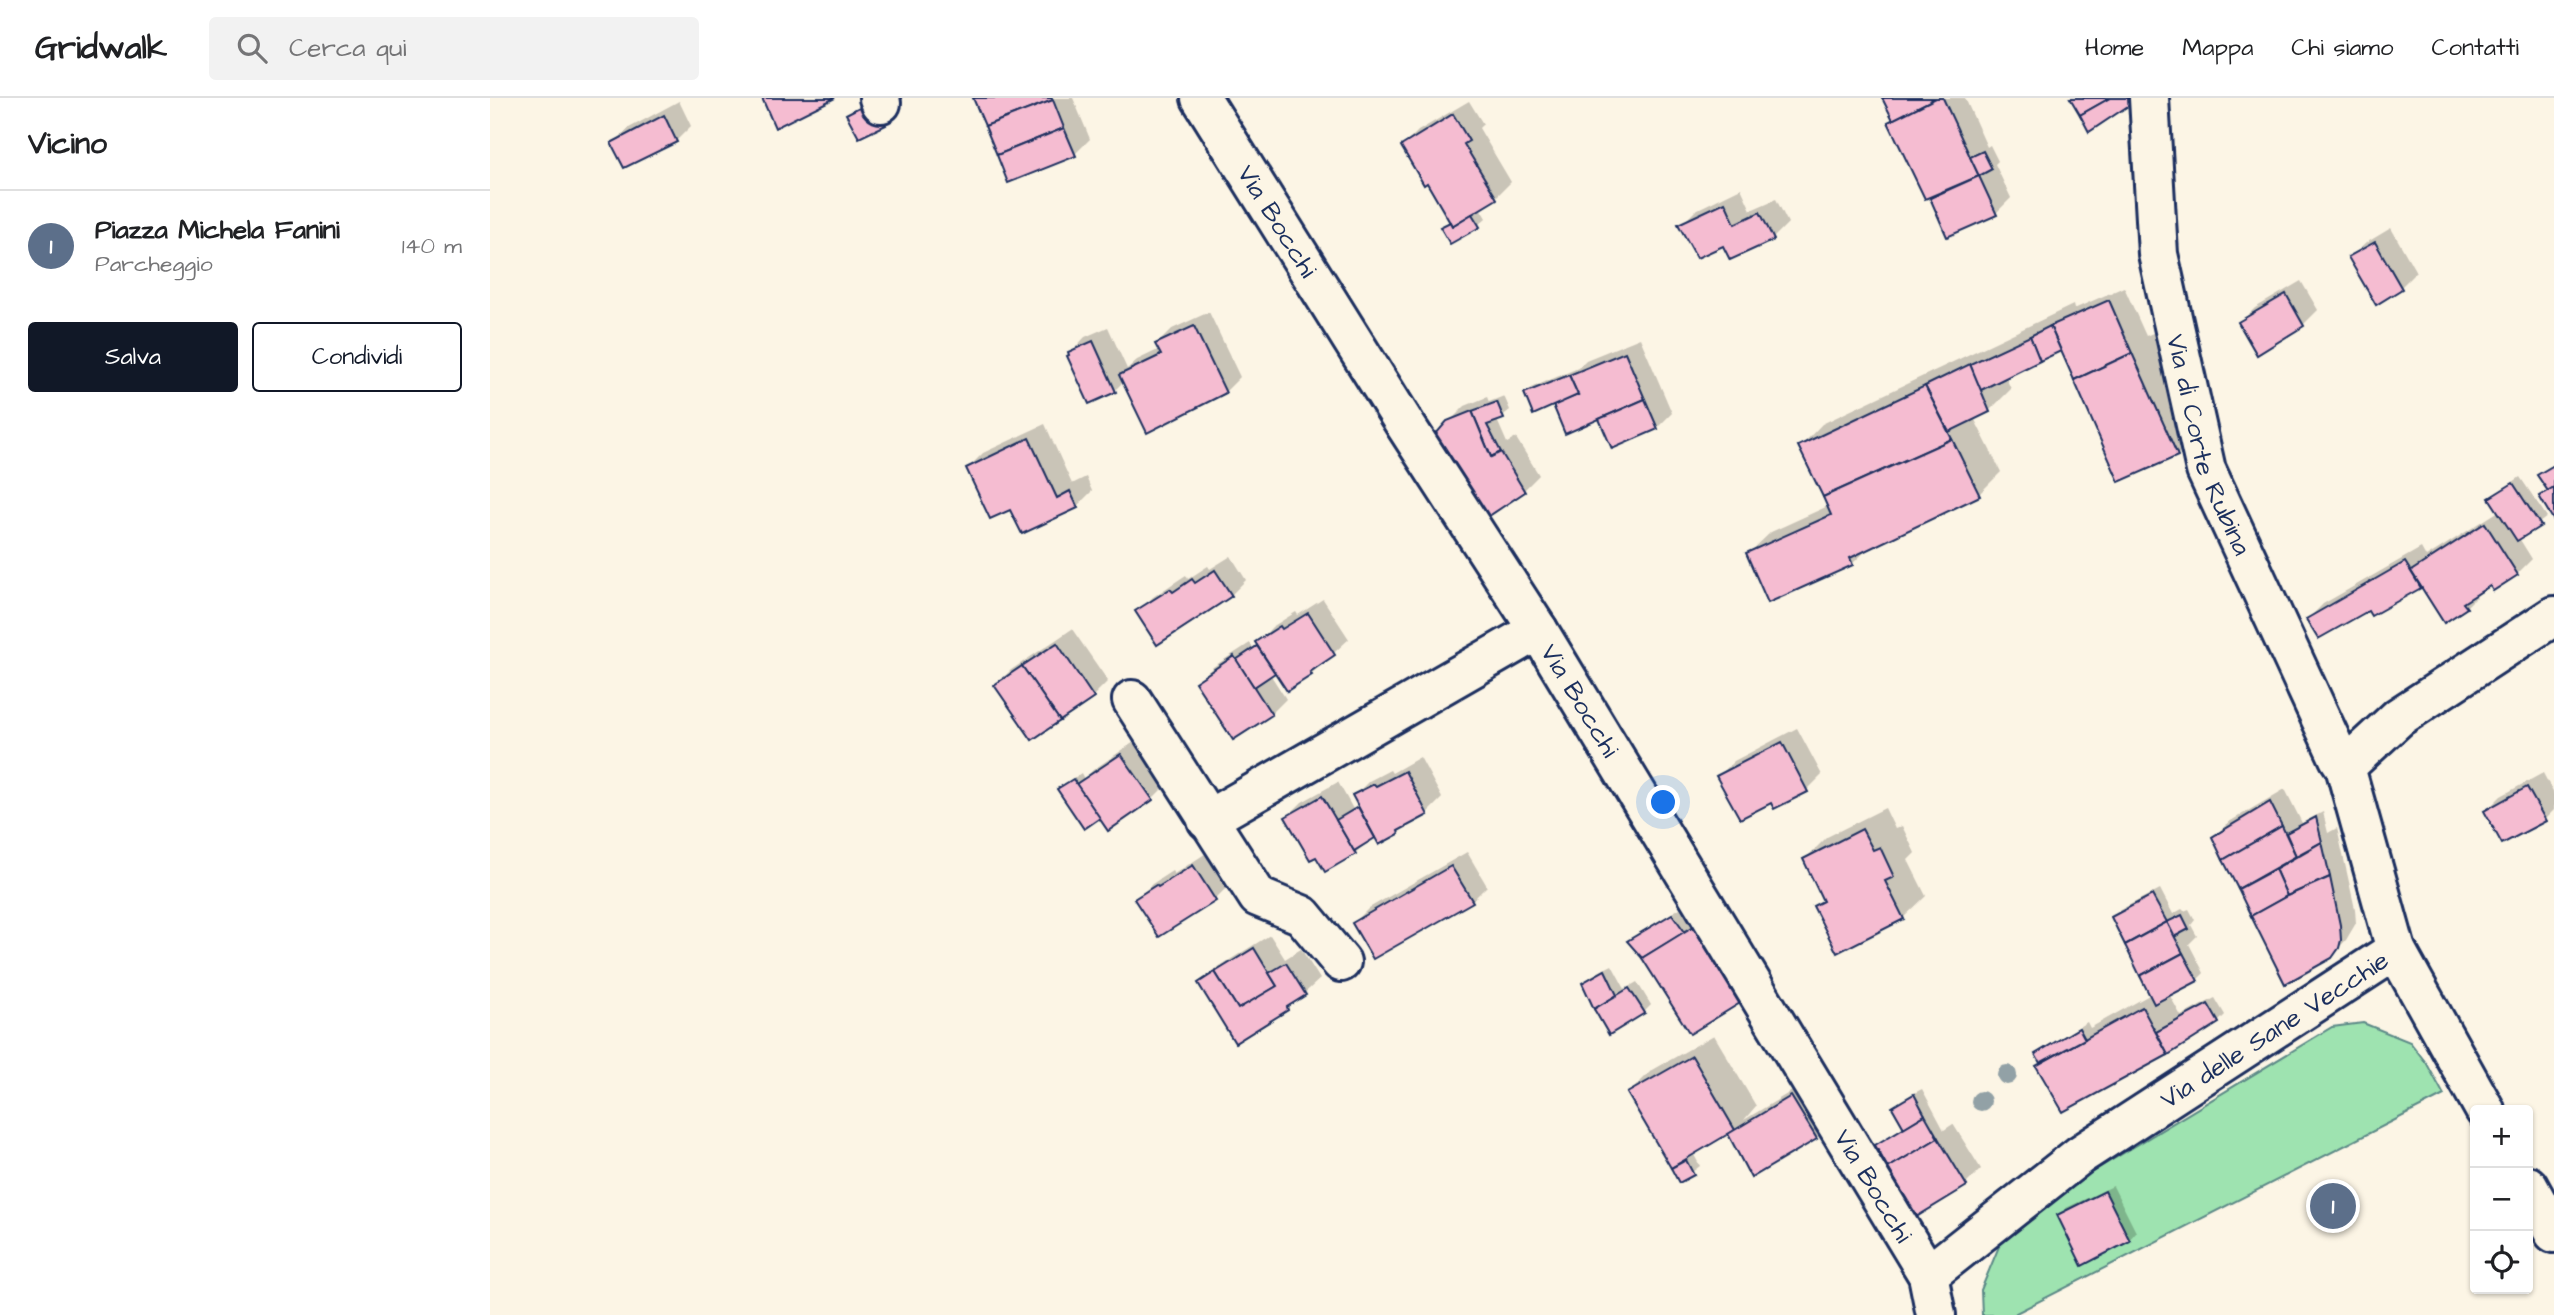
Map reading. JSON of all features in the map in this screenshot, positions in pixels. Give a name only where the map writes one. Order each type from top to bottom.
[{"type":"street","name":"Via Bocchi","points":[[1200,98],[1538,630],[1928,1275],[1936,1315]]},
{"type":"street","name":"Via di Corte Rubina","points":[[2149,98],[2158,254],[2206,470],[2339,758],[2346,767]]},
{"type":"street","points":[[2346,767],[2399,717],[2554,616]]},
{"type":"street","points":[[1207,820],[1538,630]]},
{"type":"street","points":[[1132,700],[1258,897],[1302,915],[1341,962]]},
{"type":"street","name":"Via delle Sane Vecchie","points":[[1928,1275],[2080,1155],[2396,950],[2346,767]]},
{"type":"street","points":[[2396,950],[2482,1105]]},
{"type":"street","points":[[2533,1195],[2554,1233]]},
{"type":"green space","points":[[2363,1023],[2410,1042],[2427,1064],[2444,1095],[2015,1315],[1982,1315],[1981,1290],[2002,1239],[2059,1192],[2332,1027]]},
{"type":"building","points":[[762,98],[835,98],[775,128]]},
{"type":"building","points":[[973,98],[1052,98],[1053,100],[985,126]]},
{"type":"building","points":[[1882,98],[1936,98],[1893,120]]},
{"type":"building","points":[[1936,98],[1943,98],[1979,176],[1925,199],[1888,122]]},
{"type":"building","points":[[2070,98],[2110,98],[2080,115]]},
{"type":"building","points":[[2110,98],[2137,100],[2089,132],[2080,115]]},
{"type":"building","points":[[873,100],[886,125],[859,138],[846,114]]},
{"type":"building","points":[[1053,100],[1064,128],[997,155],[985,126]]},
{"type":"building","points":[[1453,114],[1469,141],[1464,144],[1497,199],[1452,226],[1401,146]]},
{"type":"building","points":[[664,115],[677,142],[624,168],[611,143]]},
{"type":"building","points":[[1064,128],[1076,156],[1008,183],[997,155]]},
{"type":"building","points":[[1983,151],[1992,169],[1979,176],[1970,157]]},
{"type":"building","points":[[1979,176],[1997,215],[1947,237],[1930,198]]},
{"type":"building","points":[[1725,202],[1735,224],[1760,212],[1774,240],[1730,260],[1723,246],[1697,258],[1678,224]]},
{"type":"building","points":[[1472,214],[1480,227],[1450,244],[1440,227],[1450,222],[1452,226]]},
{"type":"building","points":[[2375,242],[2402,289],[2376,305],[2348,257]]},
{"type":"building","points":[[2286,294],[2304,326],[2257,355],[2238,322]]},
{"type":"building","points":[[2109,300],[2132,353],[2074,380],[2050,326]]},
{"type":"building","points":[[1194,326],[1226,393],[1147,433],[1119,375],[1161,355],[1155,344]]},
{"type":"building","points":[[2050,326],[2061,351],[2040,361],[2030,336]]},
{"type":"building","points":[[2030,336],[2040,361],[1979,391],[1970,364]]},
{"type":"building","points":[[1093,341],[1116,392],[1089,404],[1067,356],[1068,352]]},
{"type":"building","points":[[1625,352],[1645,399],[1565,434],[1553,405],[1578,395],[1569,375]]},
{"type":"building","points":[[2132,353],[2178,456],[2119,482],[2074,380]]},
{"type":"building","points":[[1970,364],[1990,412],[1949,432],[1925,386]]},
{"type":"building","points":[[1569,375],[1578,395],[1533,415],[1524,393]]},
{"type":"building","points":[[1925,386],[1952,439],[1823,497],[1798,446]]},
{"type":"building","points":[[1645,399],[1658,429],[1612,449],[1599,419]]},
{"type":"building","points":[[1497,402],[1504,419],[1487,425],[1501,452],[1491,457],[1472,411]]},
{"type":"building","points":[[1472,411],[1491,457],[1501,452],[1525,492],[1486,518],[1435,435],[1447,421]]},
{"type":"building","points":[[1029,438],[1057,498],[1070,491],[1078,508],[1022,534],[1010,510],[990,519],[966,468]]},
{"type":"building","points":[[1952,439],[1980,496],[1850,558],[1853,565],[1768,603],[1746,553],[1831,515],[1823,497]]},
{"type":"building","points":[[2554,465],[2554,487],[2548,491],[2537,475]]},
{"type":"building","points":[[2513,483],[2541,526],[2517,541],[2489,498]]},
{"type":"building","points":[[2554,487],[2554,521],[2539,496]]},
{"type":"building","points":[[2485,523],[2518,575],[2493,591],[2490,586],[2463,603],[2467,608],[2444,623],[2411,571]]},
{"type":"building","points":[[2405,562],[2421,588],[2371,616],[2368,611],[2318,639],[2306,619]]},
{"type":"building","points":[[1215,570],[1232,596],[1157,645],[1135,611],[1170,589],[1173,592],[1192,579],[1195,583]]},
{"type":"building","points":[[1308,613],[1335,655],[1310,672],[1312,675],[1287,691],[1255,642]]},
{"type":"building","points":[[1057,643],[1094,698],[1060,721],[1022,666]]},
{"type":"building","points":[[1257,646],[1275,673],[1254,687],[1236,660]]},
{"type":"building","points":[[1234,656],[1272,715],[1233,740],[1195,682]]},
{"type":"building","points":[[1022,666],[1060,721],[1032,740],[994,685]]},
{"type":"building","points":[[1782,742],[1808,792],[1774,809],[1771,803],[1740,819],[1716,776]]},
{"type":"building","points":[[1121,754],[1153,800],[1108,831],[1076,784]]},
{"type":"building","points":[[1405,771],[1428,815],[1379,845],[1352,795]]},
{"type":"building","points":[[1073,779],[1100,818],[1084,829],[1057,789]]},
{"type":"building","points":[[2527,787],[2546,821],[2502,844],[2484,811]]},
{"type":"building","points":[[1322,796],[1356,854],[1325,872],[1316,857],[1310,860],[1285,817]]},
{"type":"building","points":[[2270,802],[2282,826],[2223,860],[2212,837]]},
{"type":"building","points":[[1358,807],[1375,838],[1354,851],[1336,820]]},
{"type":"building","points":[[2316,817],[2322,842],[2296,856],[2286,833]]},
{"type":"building","points":[[2282,826],[2296,856],[2238,889],[2223,860]]},
{"type":"building","points":[[1862,829],[1873,850],[1880,847],[1894,877],[1885,881],[1904,919],[1837,953],[1813,906],[1823,901],[1803,859]]},
{"type":"building","points":[[2322,842],[2330,877],[2287,896],[2275,869]]},
{"type":"building","points":[[1193,865],[1216,901],[1159,937],[1134,899]]},
{"type":"building","points":[[1451,866],[1473,902],[1373,959],[1352,923]]},
{"type":"building","points":[[2275,869],[2287,896],[2251,916],[2238,889]]},
{"type":"building","points":[[2330,877],[2340,925],[2339,948],[2332,958],[2285,984],[2251,916]]},
{"type":"building","points":[[2152,895],[2167,922],[2125,945],[2111,917]]},
{"type":"building","points":[[1672,914],[1685,932],[1642,958],[1627,941]]},
{"type":"building","points":[[2182,915],[2189,929],[2174,937],[2167,922]]},
{"type":"building","points":[[2167,922],[2183,953],[2140,976],[2125,945]]},
{"type":"building","points":[[1697,924],[1745,1000],[1690,1034],[1642,958]]},
{"type":"building","points":[[1254,948],[1277,986],[1238,1009],[1215,972]]},
{"type":"building","points":[[2183,953],[2198,981],[2154,1004],[2140,976]]},
{"type":"building","points":[[1286,963],[1306,995],[1287,1007],[1288,1010],[1235,1043],[1198,983],[1215,972],[1238,1009],[1277,986],[1269,973]]},
{"type":"building","points":[[1605,970],[1617,995],[1594,1009],[1582,983]]},
{"type":"building","points":[[1629,988],[1645,1013],[1609,1035],[1594,1009]]},
{"type":"building","points":[[2208,1004],[2219,1023],[2168,1055],[2156,1032]]},
{"type":"building","points":[[2142,1007],[2168,1055],[2063,1112],[2036,1066]]},
{"type":"building","points":[[2079,1028],[2085,1039],[2040,1063],[2035,1054]]},
{"type":"building","points":[[1692,1056],[1735,1130],[1671,1168],[1627,1093]]},
{"type":"building","points":[[1914,1094],[1925,1115],[1904,1128],[1892,1107]]},
{"type":"building","points":[[1791,1096],[1817,1139],[1751,1178],[1728,1134]]},
{"type":"building","points":[[1925,1115],[1938,1138],[1888,1168],[1875,1145]]},
{"type":"building","points":[[1938,1138],[1967,1186],[1916,1217],[1888,1168]]},
{"type":"building","points":[[1686,1160],[1694,1175],[1679,1183],[1671,1168]]},
{"type":"building","points":[[2105,1191],[2130,1241],[2082,1266],[2057,1215]]},
{"type":"place","name":"Piazza Michela Fanini","points":[[2333,1206]]}]
